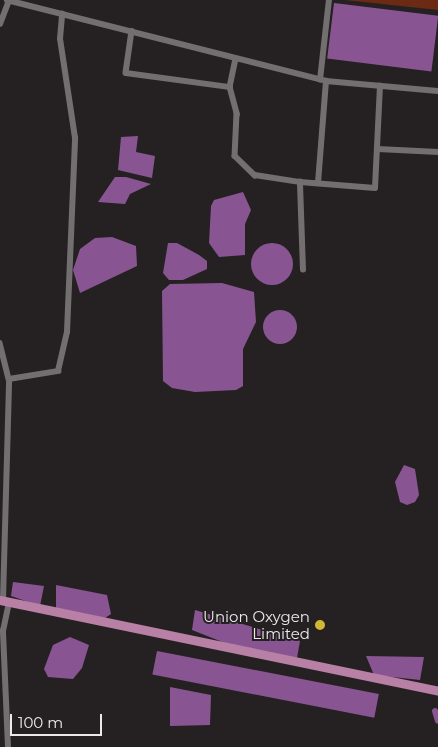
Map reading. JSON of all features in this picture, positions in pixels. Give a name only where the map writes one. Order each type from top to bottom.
[{"type":"main road","points":[[4,601],[438,691]]},
{"type":"street","points":[[0,24],[8,0],[323,80],[438,90]]},
{"type":"street","points":[[318,183],[329,0]]},
{"type":"street","points":[[10,379],[58,371],[67,332],[75,138],[60,39],[62,14]]},
{"type":"street","points":[[132,31],[126,73],[230,87]]},
{"type":"street","points":[[236,59],[230,87],[237,114],[236,158],[255,176],[375,188],[380,86]]},
{"type":"street","points":[[378,149],[438,152]]},
{"type":"street","points":[[300,182],[303,270]]},
{"type":"street","points":[[0,343],[10,379],[3,444],[3,631],[8,747]]},
{"type":"shaded area","points":[[345,0],[438,0],[438,10]]},
{"type":"shaded area","points":[[334,3],[438,16],[431,71],[327,59]]},
{"type":"shaded area","points":[[138,136],[136,152],[155,156],[152,178],[118,170],[121,137]]},
{"type":"shaded area","points":[[115,177],[126,177],[151,184],[130,194],[125,204],[98,202]]},
{"type":"shaded area","points":[[243,192],[251,210],[245,224],[245,255],[219,257],[209,243],[211,206],[214,200]]},
{"type":"shaded area","points":[[112,237],[136,246],[137,266],[80,293],[73,270],[80,249],[95,238]]},
{"type":"shaded area","points":[[168,243],[177,243],[199,255],[207,261],[207,269],[183,280],[169,280],[163,273]]},
{"type":"shaded area","points":[[276,243],[284,246],[290,252],[293,264],[290,276],[284,282],[268,285],[260,282],[254,276],[251,260],[254,252],[260,246]]},
{"type":"shaded area","points":[[222,283],[254,292],[256,322],[243,349],[243,386],[236,390],[195,392],[172,388],[163,381],[162,291],[170,284]]},
{"type":"shaded area","points":[[280,310],[287,311],[292,315],[296,320],[296,334],[292,339],[287,343],[280,344],[273,343],[268,339],[264,334],[263,327],[264,320],[268,315],[273,311]]},
{"type":"shaded area","points":[[404,465],[415,469],[419,495],[415,502],[407,505],[400,502],[395,482]]},
{"type":"shaded area","points":[[13,582],[44,586],[40,606],[11,596]]},
{"type":"shaded area","points":[[56,585],[107,595],[111,614],[105,618],[56,609]]},
{"type":"shaded area","points":[[195,610],[300,641],[297,658],[230,645],[192,630]]},
{"type":"shaded area","points":[[70,637],[89,645],[82,668],[73,679],[48,677],[44,669],[53,645]]},
{"type":"shaded area","points":[[157,651],[379,694],[374,718],[152,675]]},
{"type":"shaded area","points":[[366,656],[424,657],[420,680],[374,675]]},
{"type":"shaded area","points":[[170,687],[211,695],[210,725],[170,726]]},
{"type":"waterway","points":[[435,711],[438,721]]},
{"type":"place","name":"Union Oxygen Limited","points":[[320,625]]}]
